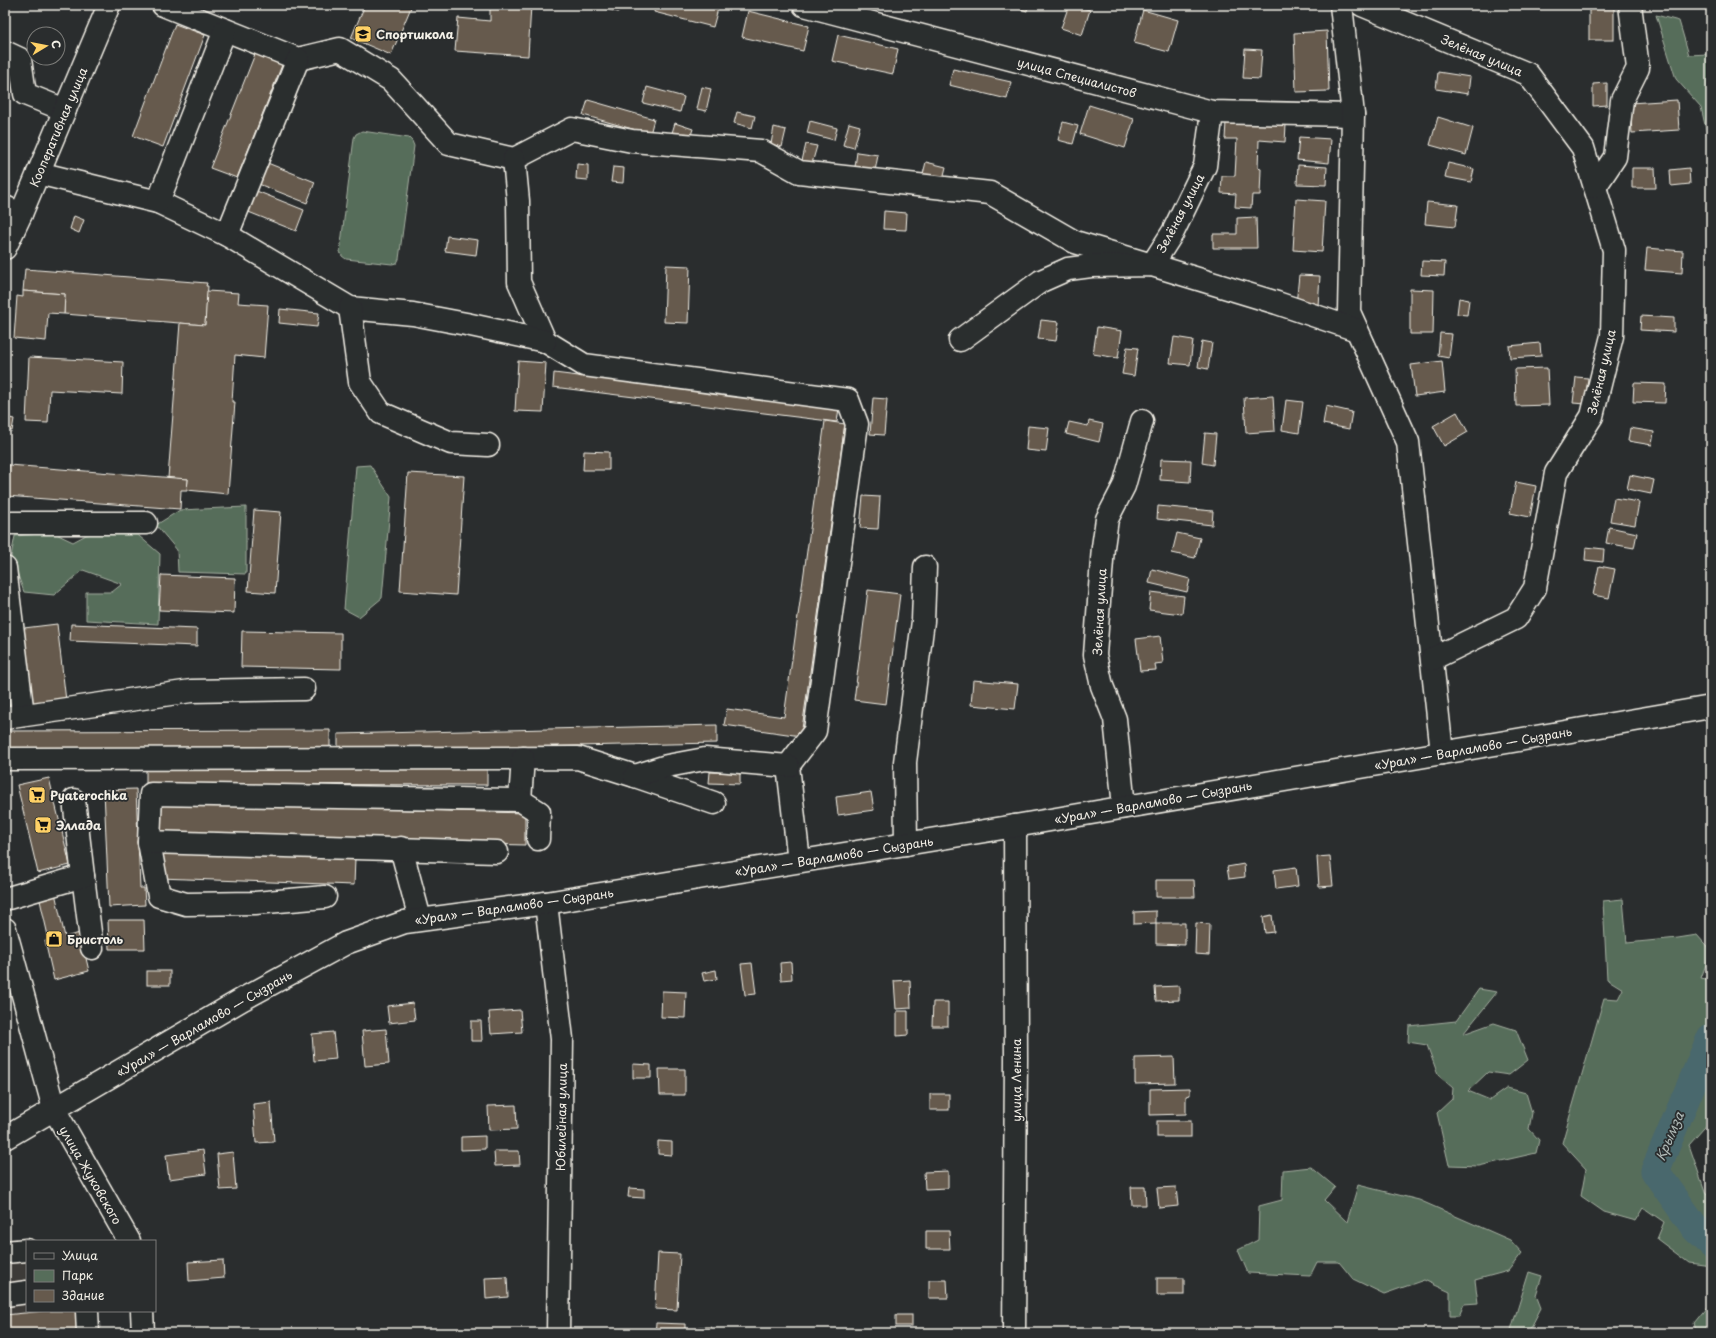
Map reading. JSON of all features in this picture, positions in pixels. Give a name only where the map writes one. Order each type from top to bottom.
[{"type":"street","name":"Кооперативная улица","points":[[5,248],[13,210],[38,173],[108,5]]},
{"type":"street","points":[[163,5],[298,59],[340,49],[391,80],[449,144],[514,159],[572,129],[632,141],[761,151],[799,172],[990,193],[1075,242],[1277,303],[1357,330]]},
{"type":"street","name":"улица Специалистов","points":[[804,5],[1212,112],[1353,115]]},
{"type":"street","points":[[1342,5],[1353,115],[1349,312],[1408,442],[1442,753]]},
{"type":"street","name":"Зелёная улица","points":[[1362,5],[1528,74],[1583,148],[1614,250],[1612,336],[1592,416],[1556,472],[1535,588],[1516,618],[1432,659]]},
{"type":"street","points":[[1595,187],[1615,157],[1622,100],[1638,68],[1630,5]]},
{"type":"street","points":[[158,202],[225,30]]},
{"type":"street","points":[[5,52],[20,59],[25,94],[65,110]]},
{"type":"street","points":[[227,235],[298,59]]},
{"type":"street","name":"Зелёная улица","points":[[1152,265],[1173,232],[1205,166],[1212,112]]},
{"type":"street","points":[[514,159],[518,202],[519,282],[545,341]]},
{"type":"street","points":[[38,173],[158,202],[227,235],[350,308],[413,314],[545,341],[584,365],[848,400],[857,424],[815,731],[788,766],[799,861]]},
{"type":"street","points":[[960,340],[1041,281],[1068,269],[1091,266],[1152,265]]},
{"type":"street","points":[[350,308],[360,382],[381,413],[451,443],[488,445]]},
{"type":"street","name":"Зелёная улица","points":[[1124,807],[1115,719],[1102,686],[1095,655],[1103,547],[1107,519],[1124,486],[1142,421]]},
{"type":"street","points":[[5,523],[146,523]]},
{"type":"street","points":[[906,844],[905,762],[923,621],[925,567]]},
{"type":"street","points":[[5,568],[14,716],[191,691],[304,689]]},
{"type":"street","name":"«Урал» — Варламово — Сызрань","points":[[5,1138],[243,999],[346,943],[405,922],[546,902],[906,844],[1711,707]]},
{"type":"street","points":[[520,800],[523,758]]},
{"type":"street","points":[[5,759],[578,758],[714,803]]},
{"type":"street","points":[[636,776],[666,766],[705,759],[788,766]]},
{"type":"street","points":[[325,897],[254,903],[186,904],[159,896],[149,842],[152,794],[520,800],[539,812],[538,839]]},
{"type":"street","points":[[74,800],[92,948]]},
{"type":"street","name":"улица Ленина","points":[[1014,1333],[1016,1067],[1015,826]]},
{"type":"street","points":[[149,842],[401,848],[497,852]]},
{"type":"street","points":[[401,848],[420,920]]},
{"type":"street","points":[[5,899],[83,876]]},
{"type":"street","name":"Юбилейная улица","points":[[546,902],[562,1039],[558,1333]]},
{"type":"street","points":[[5,929],[12,983],[54,1109]]},
{"type":"street","name":"улица Жуковского","points":[[54,1109],[124,1240]]},
{"type":"street","points":[[5,1252],[26,1250]]},
{"type":"street","points":[[5,1295],[26,1292]]},
{"type":"street","points":[[87,1312],[88,1333]]},
{"type":"street","points":[[142,1312],[143,1333]]},
{"type":"shaded area","points":[[26,1258],[26,1312],[97,1312],[99,1333],[5,1333],[5,1259]]},
{"type":"green space","points":[[1656,15],[1679,21],[1689,55],[1708,54],[1711,62],[1711,152],[1701,107],[1676,79]]},
{"type":"green space","points":[[362,131],[409,138],[414,146],[399,259],[397,263],[392,264],[346,259],[340,252],[354,138],[356,134]]},
{"type":"green space","points":[[370,465],[391,497],[382,598],[359,617],[344,609],[356,466]]},
{"type":"green space","points":[[246,507],[246,574],[178,572],[177,550],[156,525],[180,510]]},
{"type":"green space","points":[[132,530],[160,554],[158,624],[86,620],[86,592],[112,592],[122,584],[83,570],[54,595],[24,592],[11,556],[15,536],[54,533],[73,542],[86,535]]},
{"type":"green space","points":[[1623,899],[1627,943],[1697,935],[1711,951],[1701,978],[1711,980],[1711,1120],[1689,1145],[1706,1194],[1711,1198],[1711,1266],[1689,1263],[1657,1239],[1664,1222],[1644,1208],[1636,1221],[1604,1212],[1581,1196],[1586,1169],[1562,1143],[1604,998],[1618,999],[1623,989],[1607,979],[1603,901]]},
{"type":"green space","points":[[1479,989],[1497,992],[1463,1034],[1494,1023],[1516,1030],[1528,1060],[1509,1075],[1488,1072],[1468,1091],[1490,1100],[1507,1088],[1526,1093],[1532,1113],[1529,1129],[1539,1140],[1536,1153],[1479,1166],[1449,1165],[1437,1113],[1452,1099],[1453,1088],[1438,1075],[1427,1045],[1408,1042],[1409,1026],[1456,1021]]},
{"type":"green space","points":[[1311,1167],[1335,1187],[1324,1200],[1347,1222],[1358,1185],[1419,1200],[1510,1240],[1522,1253],[1508,1271],[1475,1280],[1478,1303],[1464,1304],[1459,1316],[1450,1316],[1450,1292],[1424,1280],[1384,1294],[1353,1279],[1339,1262],[1317,1262],[1310,1276],[1248,1273],[1238,1250],[1258,1240],[1259,1206],[1282,1200],[1283,1170]]},
{"type":"green space","points":[[1529,1272],[1542,1276],[1536,1295],[1541,1308],[1528,1333],[1510,1333]]},
{"type":"green space","points":[[1711,1302],[1711,1333],[1696,1333],[1694,1323]]},
{"type":"building","points":[[365,5],[412,5],[391,55],[351,38]]},
{"type":"building","points":[[490,5],[531,5],[528,56],[455,51],[458,18],[490,21]]},
{"type":"building","points":[[590,5],[619,5],[618,12]]},
{"type":"building","points":[[655,5],[719,5],[713,27],[654,12]]},
{"type":"building","points":[[1009,5],[1028,5],[1027,11]]},
{"type":"building","points":[[1069,5],[1090,10],[1082,35],[1061,28]]},
{"type":"building","points":[[1589,8],[1614,8],[1614,40],[1589,40]]},
{"type":"building","points":[[1143,10],[1178,20],[1169,52],[1134,43]]},
{"type":"building","points":[[748,11],[809,26],[803,51],[742,37]]},
{"type":"building","points":[[175,24],[205,35],[163,147],[133,136]]},
{"type":"building","points":[[1327,31],[1329,91],[1296,92],[1294,33]]},
{"type":"building","points":[[838,35],[898,49],[893,74],[832,61]]},
{"type":"building","points":[[1245,49],[1262,50],[1260,79],[1243,78]]},
{"type":"building","points":[[255,54],[282,65],[237,178],[210,168]]},
{"type":"building","points":[[953,69],[1011,82],[1007,99],[949,85]]},
{"type":"building","points":[[1438,72],[1470,77],[1468,94],[1436,89]]},
{"type":"building","points":[[1607,83],[1607,105],[1593,106],[1593,84]]},
{"type":"building","points":[[647,87],[684,97],[680,112],[643,103]]},
{"type":"building","points":[[702,87],[711,89],[706,111],[697,109]]},
{"type":"building","points":[[588,100],[654,119],[650,134],[583,115]]},
{"type":"building","points":[[1677,100],[1679,130],[1632,133],[1630,103]]},
{"type":"building","points":[[1089,105],[1134,119],[1125,148],[1080,134]]},
{"type":"building","points":[[737,112],[755,116],[752,128],[734,123]]},
{"type":"building","points":[[1438,117],[1473,128],[1466,155],[1430,145]]},
{"type":"building","points":[[810,121],[837,128],[834,140],[807,133]]},
{"type":"building","points":[[1063,122],[1078,126],[1073,144],[1058,140]]},
{"type":"building","points":[[1226,122],[1286,125],[1285,142],[1259,140],[1258,168],[1261,169],[1260,195],[1252,195],[1251,208],[1235,207],[1236,194],[1221,193],[1222,176],[1235,176],[1237,139],[1225,139]]},
{"type":"building","points":[[675,123],[693,129],[689,141],[671,136]]},
{"type":"building","points":[[849,123],[860,126],[854,148],[843,145]]},
{"type":"building","points":[[774,127],[786,130],[782,147],[771,144]]},
{"type":"building","points":[[1299,137],[1331,139],[1329,163],[1297,160]]},
{"type":"building","points":[[806,144],[817,146],[811,167],[801,165]]},
{"type":"building","points":[[857,152],[878,155],[875,171],[855,167]]},
{"type":"building","points":[[265,162],[315,182],[307,203],[256,183]]},
{"type":"building","points":[[926,162],[946,167],[943,179],[923,174]]},
{"type":"building","points":[[1448,163],[1474,169],[1471,182],[1445,177]]},
{"type":"building","points":[[577,164],[588,165],[588,180],[576,179]]},
{"type":"building","points":[[1298,165],[1327,167],[1326,185],[1297,184]]},
{"type":"building","points":[[613,167],[624,168],[623,183],[611,182]]},
{"type":"building","points":[[1632,168],[1655,168],[1656,188],[1632,188]]},
{"type":"building","points":[[1689,168],[1690,184],[1671,186],[1670,170]]},
{"type":"building","points":[[254,190],[304,210],[296,231],[246,211]]},
{"type":"building","points":[[1296,199],[1325,201],[1322,252],[1293,250]]},
{"type":"building","points":[[1427,202],[1458,205],[1455,227],[1425,224]]},
{"type":"building","points":[[884,211],[907,213],[906,230],[883,229]]},
{"type":"building","points":[[74,216],[84,220],[79,233],[70,229]]},
{"type":"building","points":[[1256,217],[1257,248],[1213,248],[1213,234],[1237,234],[1237,218]]},
{"type":"building","points":[[447,236],[478,240],[476,255],[445,251]]},
{"type":"building","points":[[1647,248],[1683,251],[1682,273],[1645,270]]},
{"type":"building","points":[[1422,261],[1445,262],[1444,276],[1421,275]]},
{"type":"building","points":[[666,265],[690,266],[688,323],[664,322]]},
{"type":"building","points":[[25,269],[207,283],[205,325],[64,314],[65,294],[23,291]]},
{"type":"building","points":[[1299,275],[1320,276],[1318,306],[1296,305]]},
{"type":"building","points":[[1410,289],[1434,290],[1433,334],[1410,334]]},
{"type":"building","points":[[23,291],[65,294],[64,314],[48,313],[46,341],[14,338],[17,296],[23,297]]},
{"type":"building","points":[[207,291],[239,293],[238,303],[268,305],[264,358],[235,355],[232,402],[235,402],[228,494],[187,490],[188,479],[168,478],[180,323],[205,325]]},
{"type":"building","points":[[1459,298],[1469,300],[1467,315],[1457,314]]},
{"type":"building","points":[[280,309],[319,313],[317,327],[279,323]]},
{"type":"building","points":[[1641,316],[1674,318],[1674,332],[1640,330]]},
{"type":"building","points":[[1041,320],[1059,322],[1056,341],[1038,339]]},
{"type":"building","points":[[1097,327],[1122,331],[1118,358],[1093,354]]},
{"type":"building","points":[[1440,333],[1452,334],[1449,358],[1438,356]]},
{"type":"building","points":[[1174,337],[1193,340],[1190,365],[1170,363]]},
{"type":"building","points":[[1202,341],[1212,343],[1208,369],[1198,367]]},
{"type":"building","points":[[1540,343],[1541,356],[1510,358],[1509,346]]},
{"type":"building","points":[[1127,347],[1138,348],[1134,376],[1122,374]]},
{"type":"building","points":[[29,357],[123,362],[122,394],[50,390],[48,423],[26,422]]},
{"type":"building","points":[[518,361],[546,363],[543,412],[515,411]]},
{"type":"building","points":[[1442,361],[1445,392],[1415,396],[1411,365]]},
{"type":"building","points":[[1547,368],[1549,405],[1516,406],[1515,369]]},
{"type":"building","points":[[554,373],[839,408],[837,422],[553,387]]},
{"type":"building","points":[[1576,377],[1588,378],[1585,404],[1573,403]]},
{"type":"building","points":[[1634,383],[1666,384],[1665,403],[1633,402]]},
{"type":"building","points":[[1273,396],[1275,431],[1246,433],[1244,398]]},
{"type":"building","points":[[873,398],[887,399],[884,435],[870,434]]},
{"type":"building","points":[[1286,400],[1303,402],[1299,433],[1282,430]]},
{"type":"building","points":[[1326,406],[1352,412],[1349,429],[1323,424]]},
{"type":"building","points":[[1457,412],[1468,432],[1444,446],[1433,426]]},
{"type":"building","points":[[5,417],[14,419],[12,431],[5,430]]},
{"type":"building","points":[[825,421],[845,424],[801,736],[724,725],[727,709],[784,717]]},
{"type":"building","points":[[1089,421],[1103,424],[1099,442],[1066,434],[1069,422],[1088,426]]},
{"type":"building","points":[[1028,426],[1049,428],[1046,452],[1026,450]]},
{"type":"building","points":[[1630,428],[1654,432],[1652,445],[1628,441]]},
{"type":"building","points":[[1205,433],[1216,434],[1213,465],[1202,463]]},
{"type":"building","points":[[584,451],[609,452],[609,470],[583,470]]},
{"type":"building","points":[[1161,459],[1191,460],[1190,482],[1160,480]]},
{"type":"building","points":[[9,465],[188,479],[187,490],[181,490],[180,509],[6,496]]},
{"type":"building","points":[[408,473],[464,476],[456,595],[400,591]]},
{"type":"building","points":[[1630,475],[1654,480],[1651,494],[1627,489]]},
{"type":"building","points":[[1516,482],[1536,486],[1530,517],[1510,513]]},
{"type":"building","points":[[863,496],[880,497],[878,529],[860,528]]},
{"type":"building","points":[[1614,498],[1639,502],[1635,525],[1610,521]]},
{"type":"building","points":[[1158,506],[1213,511],[1212,525],[1157,519]]},
{"type":"building","points":[[254,510],[281,512],[275,593],[248,591]]},
{"type":"building","points":[[1609,527],[1637,533],[1634,548],[1606,543]]},
{"type":"building","points":[[1177,533],[1200,538],[1195,558],[1172,553]]},
{"type":"building","points":[[1586,547],[1604,549],[1603,562],[1585,560]]},
{"type":"building","points":[[1599,566],[1615,569],[1609,598],[1593,595]]},
{"type":"building","points":[[1152,569],[1190,579],[1187,592],[1149,583]]},
{"type":"building","points":[[161,575],[235,578],[234,613],[159,610]]},
{"type":"building","points":[[868,590],[900,594],[886,704],[854,700]]},
{"type":"building","points":[[1151,592],[1184,596],[1182,614],[1149,610]]},
{"type":"building","points":[[57,624],[66,701],[33,705],[24,628]]},
{"type":"building","points":[[71,624],[197,629],[197,646],[70,641]]},
{"type":"building","points":[[242,631],[341,633],[341,669],[241,667]]},
{"type":"building","points":[[1160,636],[1163,663],[1155,664],[1156,670],[1140,671],[1136,639]]},
{"type":"building","points":[[973,680],[1018,684],[1015,709],[971,705]]},
{"type":"building","points":[[717,725],[717,743],[338,751],[338,734]]},
{"type":"building","points":[[330,730],[330,749],[5,749],[5,731]]},
{"type":"building","points":[[146,768],[487,769],[487,785],[146,784]]},
{"type":"building","points":[[710,772],[740,773],[740,784],[709,783]]},
{"type":"building","name":"Эллада","points":[[49,778],[70,865],[38,873],[17,785]]},
{"type":"building","points":[[136,789],[140,888],[144,888],[145,905],[109,907],[104,790]]},
{"type":"building","points":[[871,792],[874,810],[838,815],[836,797]]},
{"type":"building","points":[[161,803],[525,813],[525,845],[161,836]]},
{"type":"building","points":[[160,851],[355,858],[354,885],[159,878]]},
{"type":"building","points":[[1330,856],[1333,886],[1319,887],[1317,857]]},
{"type":"building","points":[[1244,864],[1245,877],[1229,879],[1227,867]]},
{"type":"building","points":[[1296,867],[1298,886],[1276,889],[1274,870]]},
{"type":"building","points":[[1156,880],[1194,880],[1195,897],[1156,897]]},
{"type":"building","points":[[55,893],[65,937],[80,933],[89,971],[54,980],[45,941],[49,940],[39,896]]},
{"type":"building","points":[[1156,911],[1156,923],[1134,924],[1134,912]]},
{"type":"building","points":[[1272,915],[1274,932],[1265,933],[1263,917]]},
{"type":"building","points":[[108,920],[144,920],[145,949],[109,949]]},
{"type":"building","points":[[1156,923],[1185,923],[1185,945],[1156,944]]},
{"type":"building","points":[[1196,923],[1210,924],[1209,955],[1195,954]]},
{"type":"building","points":[[791,962],[792,979],[781,980],[780,963]]},
{"type":"building","points":[[752,963],[756,994],[745,995],[741,964]]},
{"type":"building","points":[[716,970],[717,979],[704,981],[702,973]]},
{"type":"building","points":[[147,971],[170,971],[170,985],[147,985]]},
{"type":"building","points":[[910,980],[911,1008],[896,1009],[894,981]]},
{"type":"building","points":[[1179,986],[1179,1000],[1156,1001],[1155,987]]},
{"type":"building","points":[[662,991],[686,992],[685,1018],[661,1017]]},
{"type":"building","points":[[933,1002],[948,1002],[948,1026],[932,1026]]},
{"type":"building","points":[[413,1003],[415,1020],[389,1023],[387,1006]]},
{"type":"building","points":[[520,1010],[522,1032],[491,1034],[489,1012]]},
{"type":"building","points":[[897,1011],[908,1011],[908,1035],[897,1036]]},
{"type":"building","points":[[471,1021],[481,1021],[482,1041],[471,1041]]},
{"type":"building","points":[[386,1029],[389,1064],[365,1066],[362,1031]]},
{"type":"building","points":[[333,1032],[336,1059],[314,1061],[312,1034]]},
{"type":"building","points":[[1174,1057],[1175,1083],[1135,1084],[1135,1058]]},
{"type":"building","points":[[633,1064],[651,1065],[651,1078],[633,1078]]},
{"type":"building","points":[[659,1069],[685,1069],[685,1095],[660,1095]]},
{"type":"building","points":[[1190,1088],[1190,1095],[1186,1096],[1186,1114],[1150,1115],[1150,1089]]},
{"type":"building","points":[[930,1094],[949,1094],[949,1110],[930,1110]]},
{"type":"building","points":[[271,1102],[274,1142],[256,1143],[253,1104]]},
{"type":"building","points":[[516,1105],[517,1129],[489,1130],[488,1106]]},
{"type":"building","points":[[1157,1121],[1191,1121],[1191,1137],[1157,1137]]},
{"type":"building","points":[[485,1136],[485,1149],[461,1150],[461,1137]]},
{"type":"building","points":[[658,1141],[672,1142],[672,1155],[658,1154]]},
{"type":"building","points":[[203,1150],[206,1174],[169,1179],[166,1155]]},
{"type":"building","points":[[494,1151],[519,1151],[520,1165],[495,1166]]},
{"type":"building","points":[[233,1152],[236,1189],[220,1190],[217,1154]]},
{"type":"building","points":[[948,1171],[948,1188],[925,1189],[924,1172]]},
{"type":"building","points":[[1131,1187],[1145,1187],[1146,1205],[1132,1205]]},
{"type":"building","points":[[1176,1187],[1178,1206],[1159,1208],[1157,1188]]},
{"type":"building","points":[[629,1188],[644,1189],[644,1198],[628,1197]]},
{"type":"building","points":[[926,1231],[949,1231],[950,1249],[926,1249]]},
{"type":"building","points":[[658,1253],[680,1254],[677,1310],[655,1309]]},
{"type":"building","points":[[223,1260],[224,1278],[189,1281],[188,1262]]},
{"type":"building","points":[[507,1277],[508,1297],[486,1299],[485,1278]]},
{"type":"building","points":[[1157,1278],[1184,1278],[1184,1295],[1157,1295]]},
{"type":"building","points":[[929,1280],[947,1280],[948,1298],[929,1298]]},
{"type":"building","points":[[34,1312],[77,1312],[79,1333],[5,1333],[5,1315]]},
{"type":"building","points":[[896,1315],[912,1315],[912,1326],[896,1326]]},
{"type":"building","points":[[656,1323],[685,1324],[685,1333],[655,1333]]},
{"type":"building","points":[[699,1327],[711,1327],[711,1333],[699,1333]]},
{"type":"waterway","name":"Крымза","points":[[1711,1038],[1655,1171],[1696,1229],[1711,1243]]},
{"type":"place","name":"Спортшкола","points":[[363,34]]},
{"type":"place","name":"Pyaterochka","points":[[37,795]]},
{"type":"place","name":"Эллада","points":[[43,825]]},
{"type":"place","name":"Бристоль","points":[[54,939]]}]
